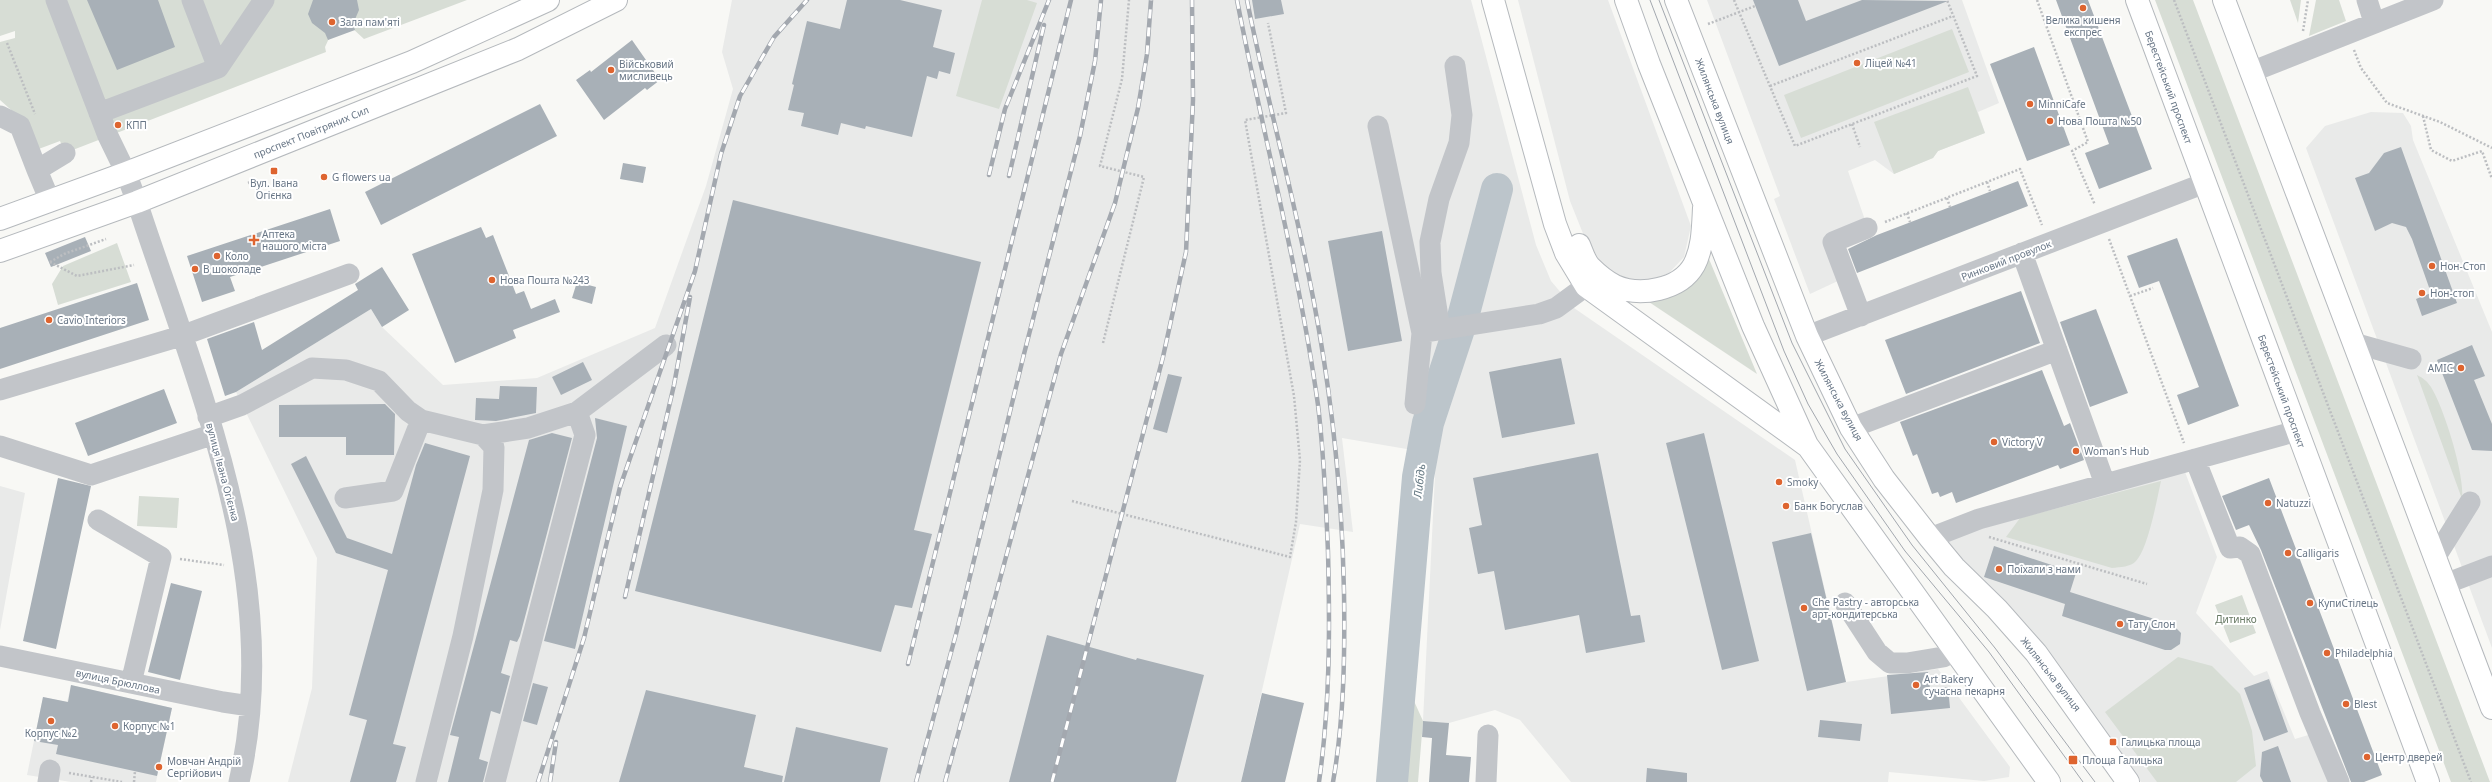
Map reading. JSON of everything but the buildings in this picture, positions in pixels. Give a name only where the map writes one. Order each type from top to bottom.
[{"type":"main road","points":[[0,219],[126,173],[412,62],[548,0]]},
{"type":"main road","name":"проспект Повітряних Сил","points":[[0,251],[136,202],[518,49],[616,0]]},
{"type":"main road","points":[[1493,0],[1555,224],[1566,253],[1586,286],[1807,445]]},
{"type":"main road","points":[[1509,0],[1557,180],[1574,233],[1589,266],[1614,286],[1643,291],[1665,288],[1678,280],[1693,266],[1701,247],[1704,203]]},
{"type":"main road","points":[[1626,0],[1753,326],[1807,445],[2049,782]]},
{"type":"main road","name":"Жилянська вулиця","points":[[1676,0],[1807,336],[1851,428],[1884,479],[1930,538],[1954,567],[1997,609],[2036,653],[2128,782]]},
{"type":"main road","name":"Берестейський проспект","points":[[2137,0],[2428,782]]},
{"type":"main road","points":[[2224,0],[2492,708]]},
{"type":"street","name":"вулиця Івана Огієнка","points":[[56,0],[99,113],[126,173],[211,426],[235,510],[248,588],[252,658],[250,706],[239,782]]},
{"type":"street","points":[[192,0],[218,68]]},
{"type":"street","points":[[99,113],[218,68],[264,0]]},
{"type":"street","points":[[2367,0],[2374,22]]},
{"type":"street","points":[[2251,72],[2429,1]]},
{"type":"street","points":[[1415,404],[1438,330],[1431,273],[1430,242],[1439,199],[1459,142],[1462,115],[1455,66]]},
{"type":"street","points":[[0,116],[20,126],[50,201]]},
{"type":"street","points":[[1378,126],[1438,330]]},
{"type":"street","points":[[37,170],[65,153]]},
{"type":"street","name":"Ринковий провулок","points":[[1807,336],[2205,183]]},
{"type":"street","points":[[1861,316],[1832,242],[1868,228]]},
{"type":"street","points":[[2022,253],[2104,484]]},
{"type":"street","points":[[0,390],[181,336],[349,274]]},
{"type":"street","points":[[1438,330],[1539,314],[1556,308],[1586,286]]},
{"type":"street","points":[[2354,344],[2411,359]]},
{"type":"street","points":[[0,446],[91,475],[211,426],[242,405],[312,368],[346,370],[378,381],[408,411],[421,420],[483,434],[528,428],[577,412],[666,345]]},
{"type":"street","points":[[1851,428],[2057,350]]},
{"type":"street","points":[[494,782],[585,435],[577,412]]},
{"type":"street","points":[[345,498],[393,491],[421,420]]},
{"type":"street","points":[[1930,538],[1968,522],[2297,431]]},
{"type":"street","points":[[426,782],[463,636],[493,490],[494,448],[483,434]]},
{"type":"street","points":[[2193,460],[2230,548],[2240,548],[2250,554],[2310,713],[2339,782]]},
{"type":"street","points":[[2435,558],[2470,502]]},
{"type":"street","points":[[98,520],[161,557],[131,683]]},
{"type":"street","points":[[2445,584],[2492,566]]},
{"type":"street","points":[[1845,603],[1877,652],[1890,663],[1907,663],[1943,657],[1955,652]]},
{"type":"street","name":"вулиця Брюллова","points":[[1,662],[131,683],[250,706]]},
{"type":"street","points":[[1486,782],[1488,735]]},
{"type":"path","points":[[1103,343],[1144,177],[1100,166],[1122,79],[1129,0]]},
{"type":"path","points":[[1734,0],[1795,146],[1977,76],[1947,0]]},
{"type":"path","points":[[2037,0],[2088,142],[2072,151],[2103,222],[2193,460]]},
{"type":"path","points":[[2174,0],[2471,782]]},
{"type":"path","points":[[2302,37],[2308,0]]},
{"type":"path","points":[[1708,24],[1755,6]]},
{"type":"path","points":[[1770,86],[1953,16]]},
{"type":"path","points":[[1072,501],[1290,557],[1296,522],[1300,460],[1294,396],[1245,120],[1286,113],[1268,23]]},
{"type":"path","points":[[2346,34],[2361,68],[2387,103],[2423,116],[2492,148]]},
{"type":"path","points":[[2423,116],[2431,150],[2452,161],[2482,151],[2492,179]]},
{"type":"path","points":[[1852,124],[1860,147]]},
{"type":"path","points":[[1868,228],[2020,170],[2050,243]]},
{"type":"path","points":[[248,183],[253,182],[263,199]]},
{"type":"path","points":[[1987,182],[1990,191]]},
{"type":"path","points":[[1947,198],[1950,207]]},
{"type":"path","points":[[1907,213],[1910,222]]},
{"type":"path","points":[[106,239],[64,254],[50,262],[77,276],[134,265]]},
{"type":"path","points":[[2130,296],[2153,288]]},
{"type":"path","points":[[1983,535],[2147,584]]},
{"type":"path","points":[[161,557],[224,566]]},
{"type":"path","points":[[134,782],[135,771]]},
{"type":"path","points":[[49,776],[92,777],[122,782]]},
{"type":"path","points":[[91,782],[92,777]]},
{"type":"shaded area","points":[[732,0],[1471,0],[1536,245],[1551,281],[1574,308],[1795,460],[1846,682],[1938,669],[2010,767],[2009,777],[1984,781],[1889,772],[1888,782],[1571,782],[1520,720],[1495,710],[1449,723],[1423,721],[1436,454],[1342,438],[1353,532],[1300,524],[1241,782],[288,782],[312,688],[317,558],[236,392],[371,309],[382,327],[443,385],[537,378],[655,328],[706,186],[733,89],[722,52]]},
{"type":"shaded area","points":[[1518,0],[1608,0],[1691,226],[1684,257],[1669,273],[1645,284],[1611,278],[1592,256],[1570,201]]},
{"type":"shaded area","name":"Ліцей №41","points":[[1707,0],[1962,0],[1999,103],[1978,112],[1985,133],[1938,151],[1933,158],[1894,174],[1875,160],[1848,171],[1865,220],[1824,241],[1840,280],[1810,294],[1774,199],[1780,196]]},
{"type":"shaded area","points":[[2371,112],[2403,113],[2411,126],[2413,140],[2492,332],[2492,648],[2306,148],[2325,126]]},
{"type":"shaded area","points":[[2185,472],[2217,557],[2196,613],[2254,676],[2267,671],[2295,739],[2325,730],[2344,782],[2141,782],[2047,652],[1946,543],[1952,535]]},
{"type":"shaded area","points":[[0,486],[25,493],[0,630]]},
{"type":"shaded area","name":"Корпус №1","points":[[71,685],[172,708],[156,782],[71,782],[27,775],[43,697],[67,702]]},
{"type":"green space","points":[[0,0],[467,0],[364,39],[351,27],[331,34],[325,47],[326,52],[65,153],[60,141],[36,150],[28,125],[0,100],[0,42],[15,38],[15,31],[0,36]]},
{"type":"green space","points":[[982,0],[1027,0],[1037,3],[999,109],[956,96]]},
{"type":"green space","points":[[2155,0],[2193,0],[2490,782],[2451,782]]},
{"type":"green space","points":[[2290,0],[2301,0],[2298,23]]},
{"type":"green space","points":[[2316,0],[2339,0],[2346,21],[2309,36]]},
{"type":"green space","points":[[1952,29],[1969,72],[1801,138],[1784,95]]},
{"type":"green space","points":[[1968,87],[1985,133],[1938,151],[1933,158],[1894,174],[1874,122]]},
{"type":"green space","points":[[117,243],[131,282],[58,305],[52,284],[63,266]]},
{"type":"green space","points":[[1709,259],[1757,374],[1646,300],[1699,275]]},
{"type":"green space","points":[[2417,375],[2425,380],[2431,387],[2442,410],[2457,459],[2462,488],[2462,499]]},
{"type":"green space","points":[[2161,481],[2152,523],[2144,546],[2136,561],[2128,566],[2112,568],[2006,537],[2020,518]]},
{"type":"green space","points":[[139,496],[179,498],[177,528],[137,526]]},
{"type":"green space","name":"Дитинко","points":[[2242,595],[2256,633],[2230,643],[2215,605]]},
{"type":"green space","points":[[2178,657],[2212,666],[2240,694],[2252,731],[2256,766],[2236,782],[2157,782],[2105,712]]},
{"type":"green space","points":[[1396,689],[1409,690],[1423,721],[1418,782],[1381,782],[1383,777],[1387,726]]},
{"type":"waterway","name":"Либідь","points":[[1392,782],[1418,477],[1428,423],[1463,317],[1497,189]]},
{"type":"tram line","points":[[1650,0],[1784,351],[1808,404],[1837,454],[1905,551],[1989,652],[2083,782]]},
{"type":"tram line","points":[[1659,0],[1792,343],[1845,449],[1912,545],[1995,648],[2095,782]]},
{"type":"railway","points":[[538,782],[584,638],[620,487],[695,271],[721,154],[740,96],[774,37],[807,0]]},
{"type":"railway","points":[[989,175],[1005,109],[1049,0]]},
{"type":"railway","points":[[908,664],[1071,0]]},
{"type":"railway","points":[[916,782],[956,634],[1024,354],[1080,136],[1095,61],[1101,0]]},
{"type":"railway","points":[[945,782],[1061,354],[1115,203],[1138,108],[1147,54],[1151,0]]},
{"type":"railway","points":[[1052,782],[1163,357],[1186,252],[1193,100],[1192,0]]},
{"type":"railway","points":[[1237,0],[1301,303],[1320,423],[1328,552],[1329,638],[1327,696],[1323,753],[1319,782]]},
{"type":"railway","points":[[1247,0],[1308,272],[1323,352],[1334,431],[1343,551],[1344,640],[1342,711],[1333,782]]},
{"type":"railway","points":[[1009,176],[1044,25]]},
{"type":"railway","points":[[625,597],[674,385],[690,297]]},
{"type":"railway","points":[[550,782],[556,742]]},
{"type":"place","name":"Велика кишеня експрес","points":[[2083,8]]},
{"type":"place","name":"Зала пам'яті","points":[[332,22]]},
{"type":"place","name":"Ліцей №41","points":[[1857,63]]},
{"type":"place","name":"Військовий мисливець","points":[[611,70]]},
{"type":"place","name":"MinniCafe","points":[[2030,104]]},
{"type":"place","name":"Нова Пошта №50","points":[[2050,121]]},
{"type":"place","name":"КПП","points":[[118,125]]},
{"type":"place","name":"Вул. Івана Огієнка","points":[[274,171]]},
{"type":"place","name":"G flowers ua","points":[[324,177]]},
{"type":"place","name":"Аптека нашого міста","points":[[254,240]]},
{"type":"place","name":"Коло","points":[[217,256]]},
{"type":"place","name":"Нон-Стоп","points":[[2432,266]]},
{"type":"place","name":"В шоколаде","points":[[195,269]]},
{"type":"place","name":"Нова Пошта №243","points":[[492,280]]},
{"type":"place","name":"Нон-стоп","points":[[2422,293]]},
{"type":"place","name":"Cavio Interiors","points":[[49,320]]},
{"type":"place","name":"AMIC","points":[[2461,368]]},
{"type":"place","name":"Victory V","points":[[1994,442]]},
{"type":"place","name":"Woman's Hub","points":[[2076,451]]},
{"type":"place","name":"Smoky","points":[[1779,482]]},
{"type":"place","name":"Natuzzi","points":[[2268,503]]},
{"type":"place","name":"Банк Богуслав","points":[[1786,506]]},
{"type":"place","name":"Calligaris","points":[[2288,553]]},
{"type":"place","name":"Поїхали з нами","points":[[1999,569]]},
{"type":"place","name":"КупиСтілець","points":[[2310,603]]},
{"type":"place","name":"Che Pastry - авторська арт-кондитерська","points":[[1804,608]]},
{"type":"place","name":"Тату Слон","points":[[2120,624]]},
{"type":"place","name":"Philadelphia","points":[[2327,653]]},
{"type":"place","name":"Art Bakery сучасна пекарня","points":[[1916,685]]},
{"type":"place","name":"Blest","points":[[2346,704]]},
{"type":"place","name":"Корпус №2","points":[[51,721]]},
{"type":"place","name":"Корпус №1","points":[[115,726]]},
{"type":"place","name":"Галицька площа","points":[[2113,742]]},
{"type":"place","name":"Центр дверей","points":[[2367,757]]},
{"type":"place","name":"Площа Галицька","points":[[2073,760]]},
{"type":"place","name":"Мовчан Андрій Сергійович","points":[[159,767]]}]
